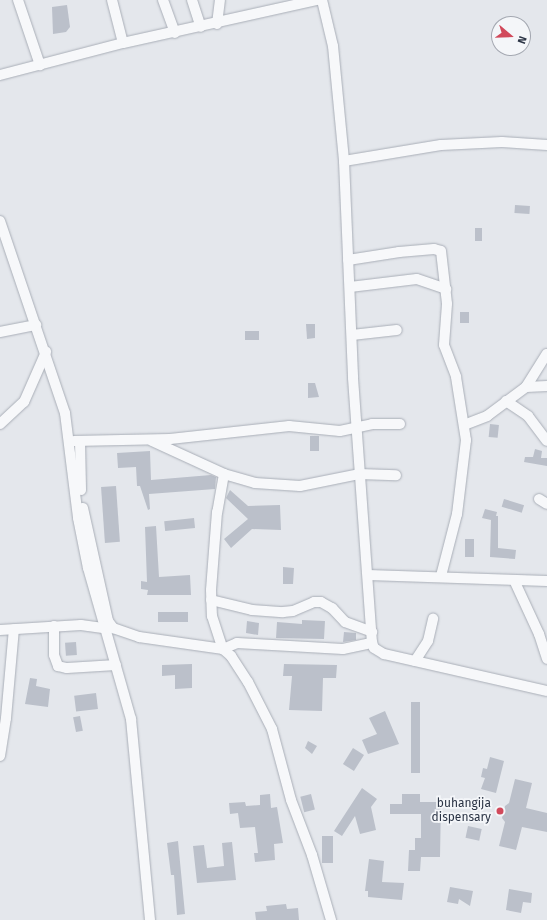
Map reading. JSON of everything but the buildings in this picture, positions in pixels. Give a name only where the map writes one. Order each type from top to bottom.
[{"type":"street","points":[[18,0],[40,65]]},
{"type":"street","points":[[112,0],[123,43]]},
{"type":"street","points":[[192,0],[201,27]]},
{"type":"street","points":[[217,24],[220,0]]},
{"type":"street","points":[[0,75],[123,43],[217,24],[317,0]]},
{"type":"street","points":[[322,0],[334,53],[344,161],[356,426],[372,643],[374,648],[384,654],[547,691]]},
{"type":"street","points":[[166,1],[174,33]]},
{"type":"street","points":[[344,161],[441,145],[502,142],[547,144]]},
{"type":"street","points":[[0,221],[46,352],[75,441],[81,498],[109,624],[120,632],[138,637],[223,649],[237,643],[342,649],[372,643]]},
{"type":"street","points":[[348,260],[399,252],[439,250],[446,289],[444,345],[456,377],[464,425],[466,448],[462,481],[452,536],[442,576]]},
{"type":"street","points":[[350,287],[417,279],[446,289]]},
{"type":"street","points":[[0,332],[36,324]]},
{"type":"street","points":[[352,335],[397,330]]},
{"type":"street","points":[[0,424],[27,398],[46,352]]},
{"type":"street","points":[[464,425],[487,416],[526,387],[547,354]]},
{"type":"street","points":[[526,387],[547,386]]},
{"type":"street","points":[[506,401],[528,416],[547,441]]},
{"type":"street","points":[[75,441],[149,440],[260,431],[289,426],[340,431],[356,426],[400,424]]},
{"type":"street","points":[[149,440],[224,474],[249,482],[298,486],[359,474],[396,475]]},
{"type":"street","points":[[75,441],[78,518],[103,628],[116,665],[131,719],[150,920]]},
{"type":"street","points":[[224,474],[211,565],[211,600],[215,627],[223,649],[231,656],[248,682],[272,729],[292,800],[312,855],[331,920]]},
{"type":"street","points":[[368,575],[442,576],[547,581]]},
{"type":"street","points":[[514,580],[539,634],[547,659]]},
{"type":"street","points":[[211,600],[252,610],[283,612],[293,611],[314,602],[321,602],[332,608],[345,622],[372,632]]},
{"type":"street","points":[[415,661],[428,641],[434,619]]},
{"type":"street","points":[[0,630],[90,625],[103,628]]},
{"type":"street","points":[[54,626],[54,655],[58,666],[67,668],[116,665]]},
{"type":"street","points":[[0,756],[5,731],[14,629]]},
{"type":"place","name":"buhangija dispensary","points":[[500,811]]}]
